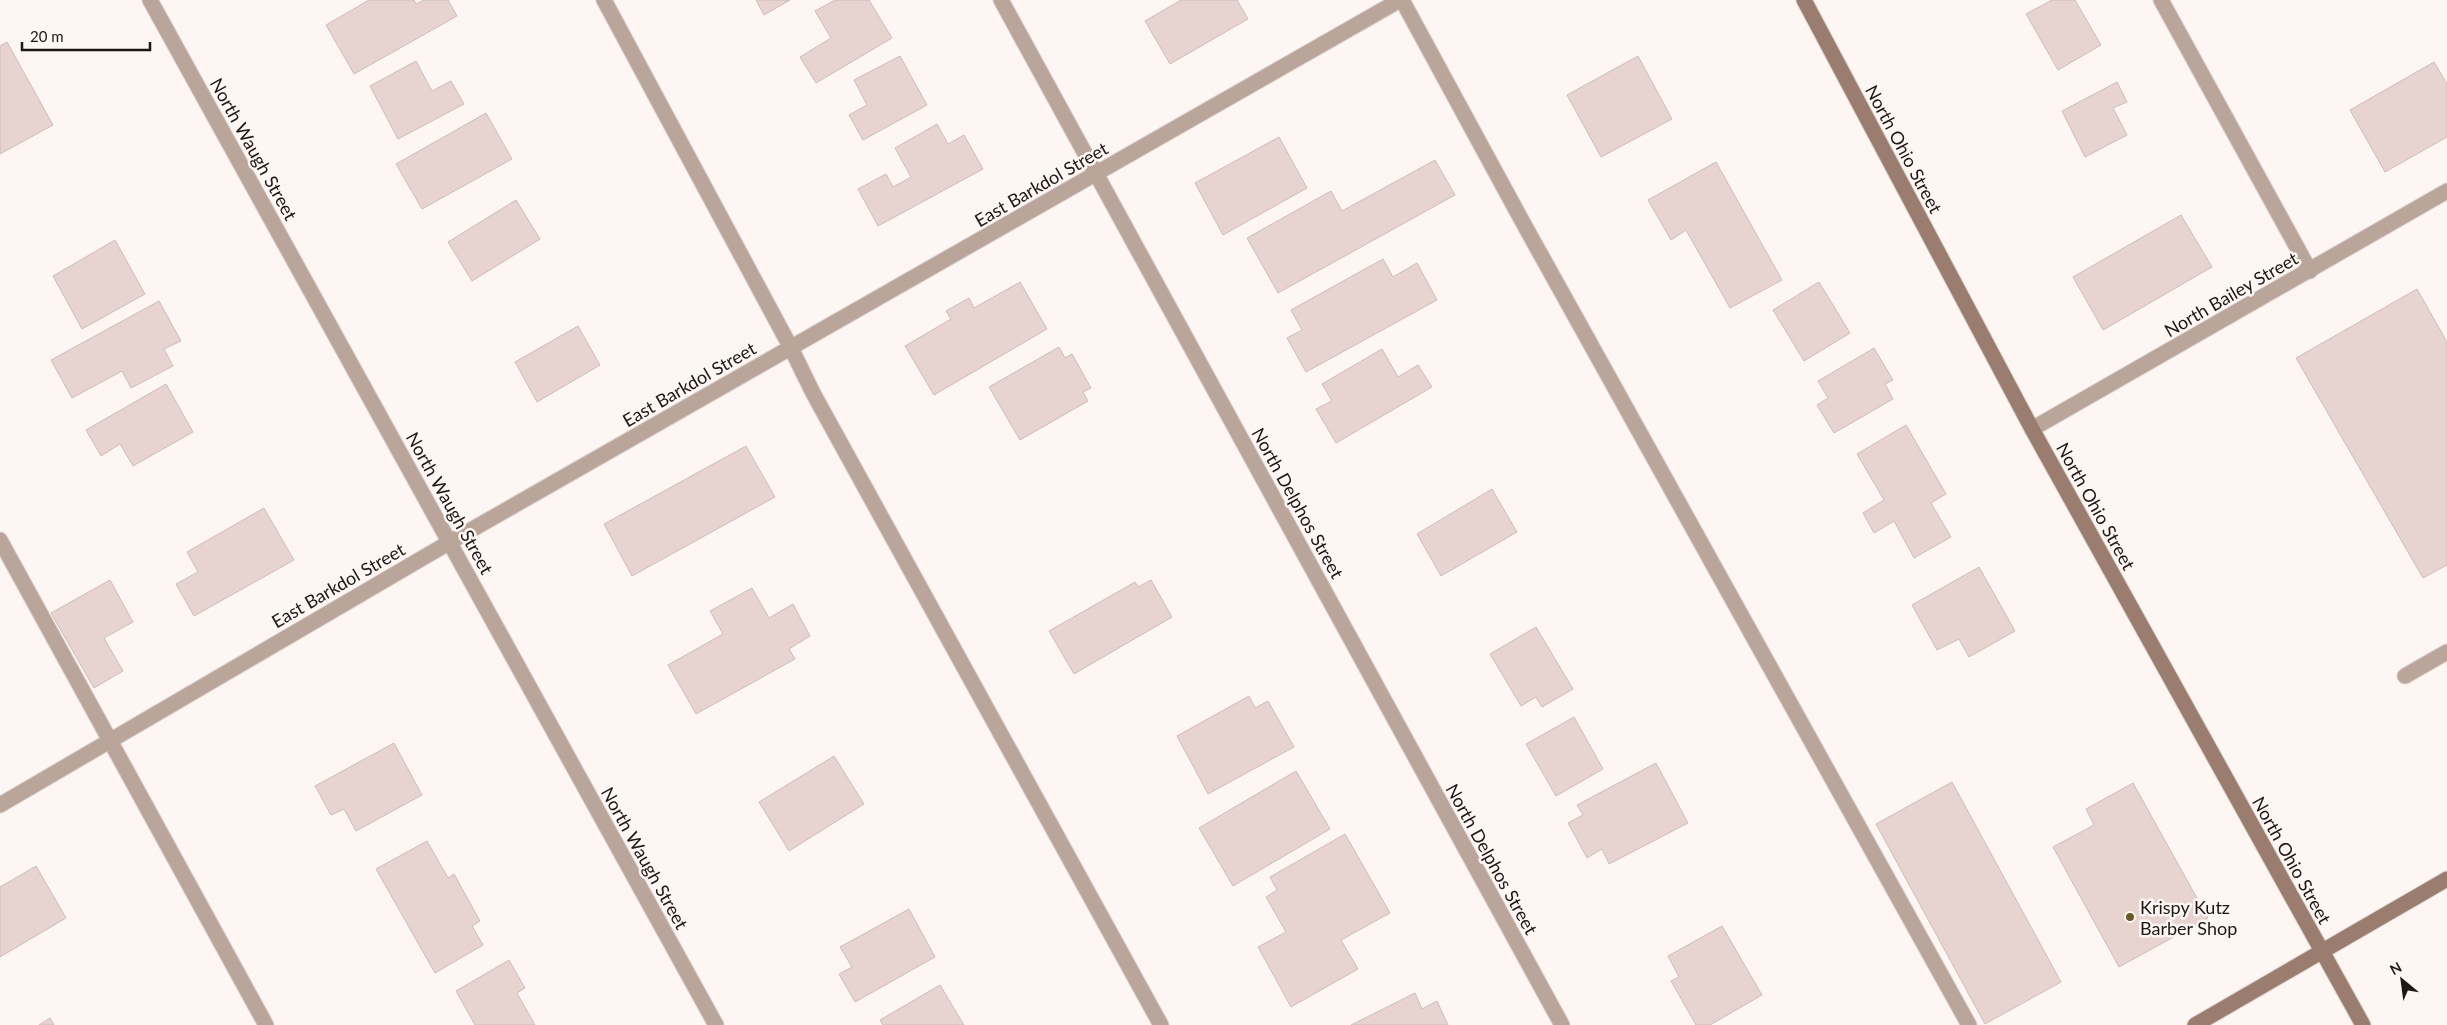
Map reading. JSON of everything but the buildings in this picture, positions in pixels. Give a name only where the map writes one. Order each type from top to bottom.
[{"type":"street","name":"North Waugh Street","points":[[150,0],[716,1025]]},
{"type":"street","points":[[604,0],[791,348],[813,393],[1161,1025]]},
{"type":"street","name":"North Delphos Street","points":[[1001,0],[1562,1025]]},
{"type":"street","name":"East Barkdol Street","points":[[0,805],[450,542],[1401,0]]},
{"type":"street","points":[[1401,0],[1969,1025]]},
{"type":"street","name":"North Ohio Street","points":[[1804,0],[2032,429],[2364,1025]]},
{"type":"street","points":[[2161,0],[2310,270]]},
{"type":"street","name":"North Bailey Street","points":[[2032,429],[2447,191]]},
{"type":"street","points":[[0,540],[266,1025]]},
{"type":"street","points":[[2405,676],[2447,652]]},
{"type":"street","points":[[2195,1025],[2447,879]]},
{"type":"place","name":"Krispy Kutz Barber Shop","points":[[2130,917]]}]
